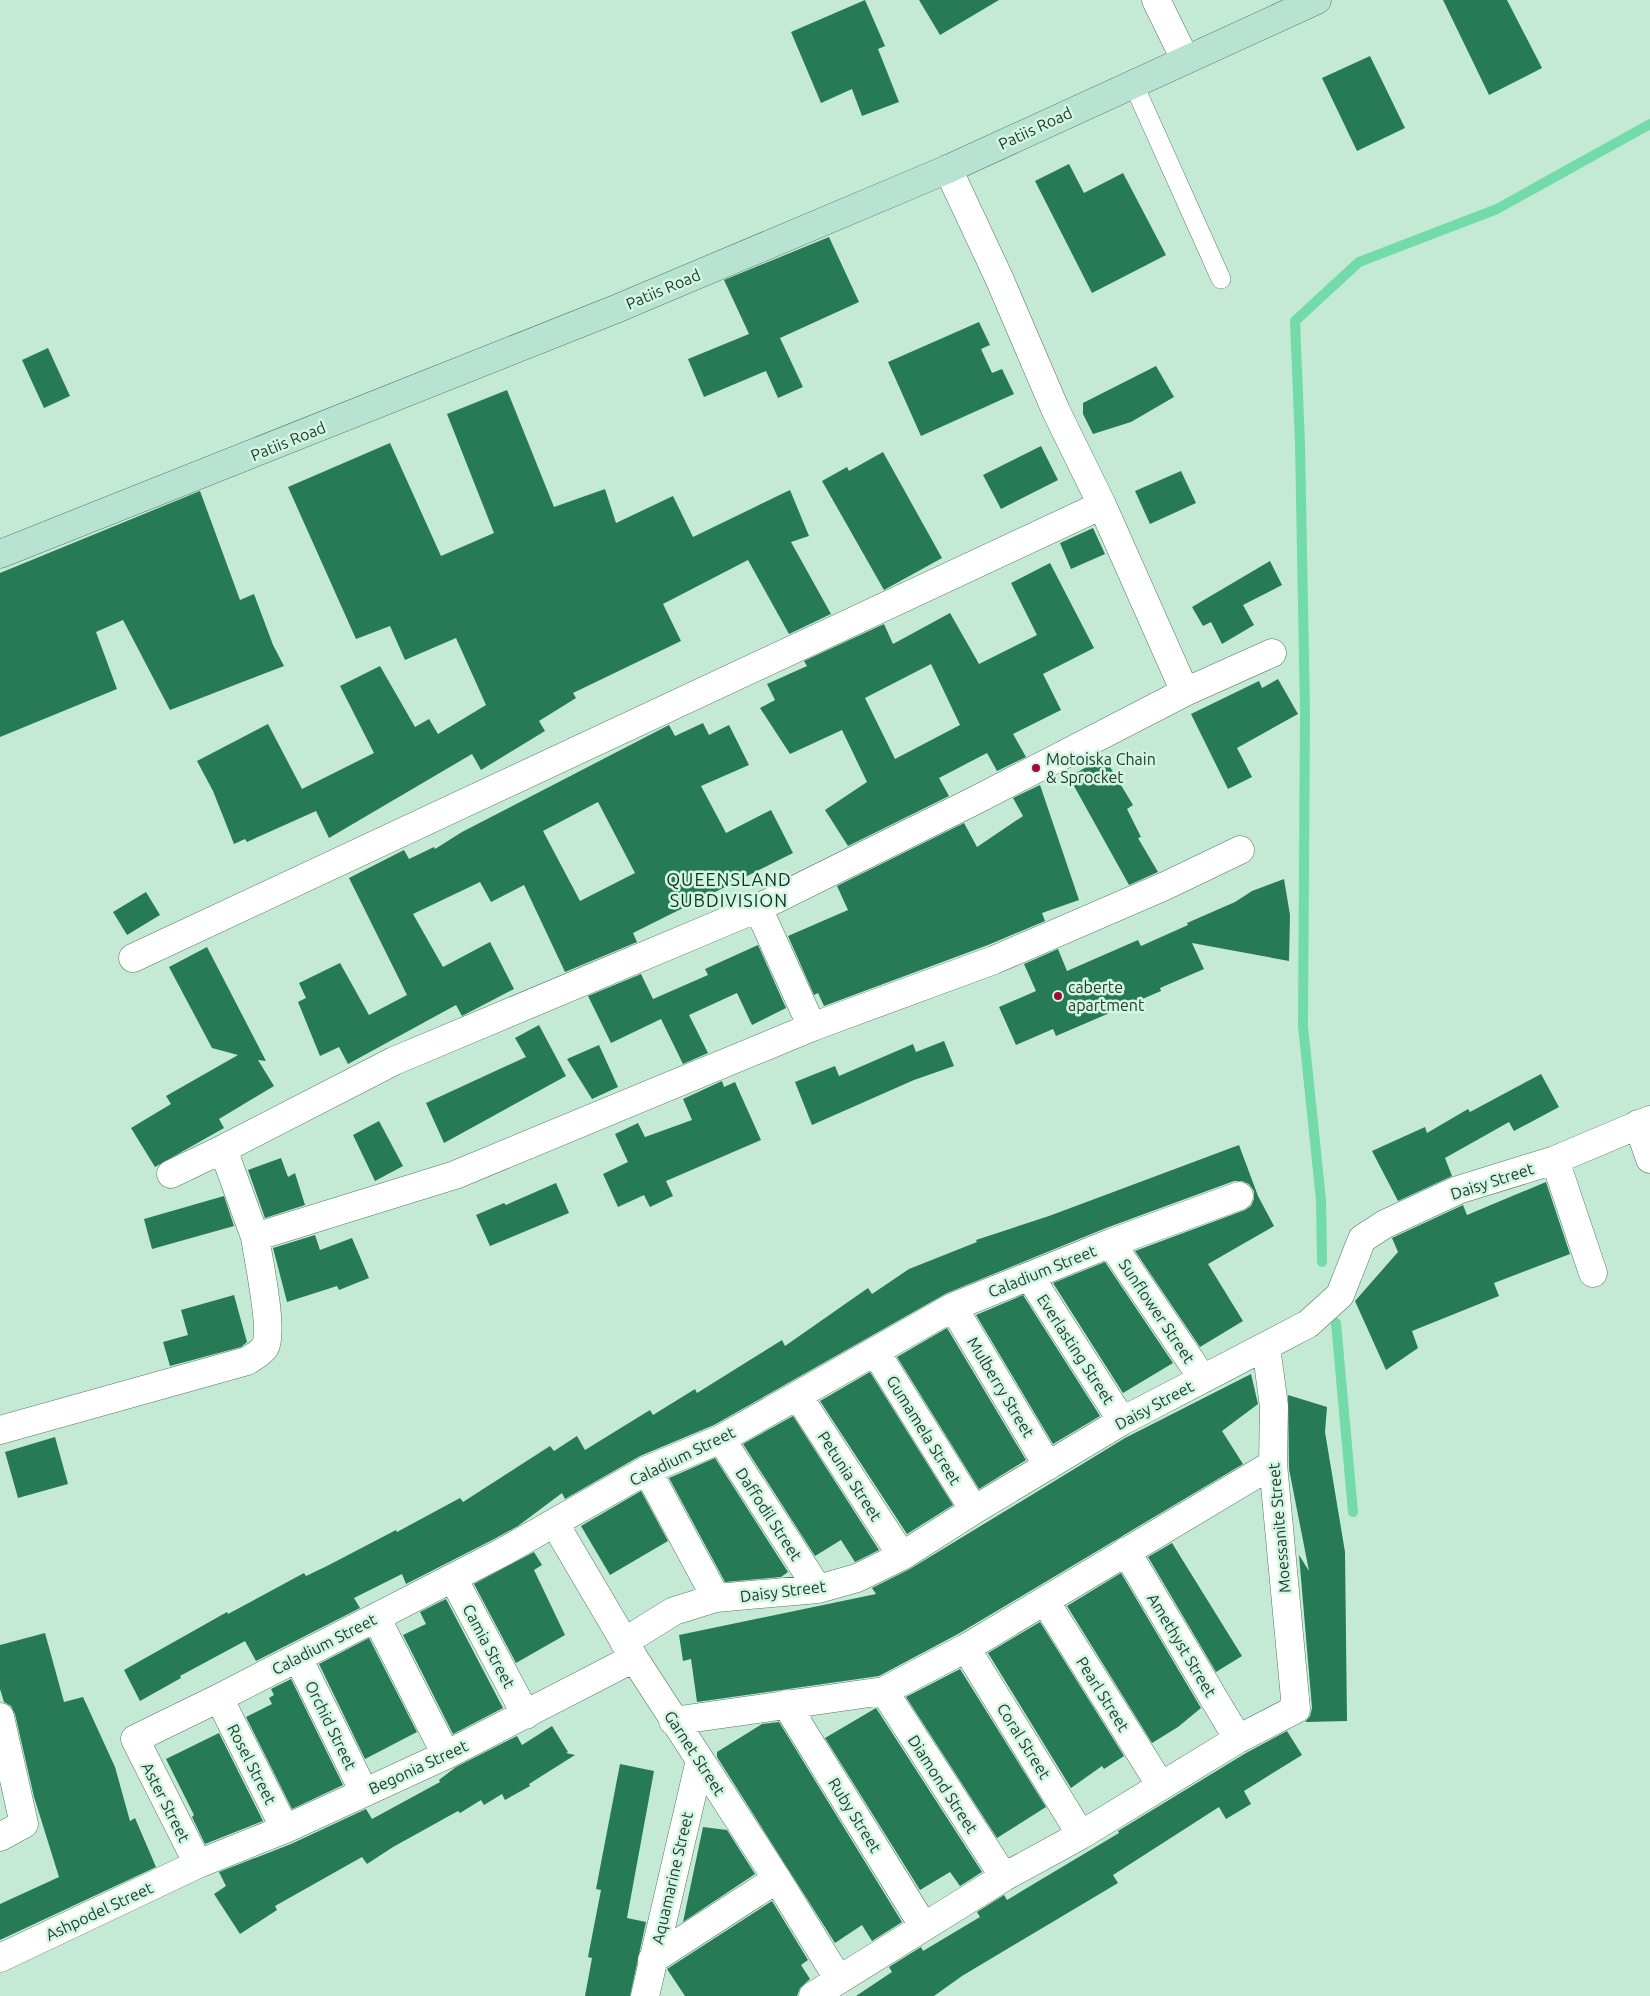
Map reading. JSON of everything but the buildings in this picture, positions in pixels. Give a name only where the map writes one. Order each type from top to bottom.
[{"type":"street","points":[[1156,0],[1185,59]]},
{"type":"street","name":"Patiis Road","points":[[0,554],[616,308],[948,169],[1133,82],[1317,0]]},
{"type":"street","points":[[948,169],[999,278],[1056,411],[1102,505],[1185,692]]},
{"type":"street","points":[[133,958],[1102,505]]},
{"type":"street","points":[[171,1174],[394,1061],[758,908],[1185,692],[1272,653]]},
{"type":"street","points":[[255,1237],[455,1175],[812,1026],[994,960],[1165,886],[1240,850]]},
{"type":"street","points":[[758,908],[812,1026]]},
{"type":"street","points":[[1644,1122],[1650,1159]]},
{"type":"street","name":"Daisy Street","points":[[629,1650],[674,1611],[716,1598],[818,1589],[857,1578],[902,1556],[974,1510],[1122,1421],[1308,1324],[1340,1295],[1362,1239],[1385,1224],[1458,1190],[1556,1160],[1644,1122]]},
{"type":"street","points":[[0,1430],[247,1361],[266,1346],[269,1326],[255,1237],[223,1149]]},
{"type":"street","points":[[1556,1160],[1593,1273]]},
{"type":"street","name":"Caladium Street","points":[[134,1739],[219,1698],[453,1578],[555,1524],[647,1470],[721,1439],[953,1308],[1111,1242],[1239,1196]]},
{"type":"street","name":"Sunflower Street","points":[[1111,1242],[1202,1379]]},
{"type":"street","name":"Everlasting Street","points":[[1030,1277],[1122,1421]]},
{"type":"street","name":"Mulberry Street","points":[[953,1308],[1048,1466]]},
{"type":"street","name":"Moessanite Street","points":[[1238,1739],[1296,1709],[1273,1464],[1274,1406],[1266,1347]]},
{"type":"street","name":"Gumamela Street","points":[[875,1351],[974,1510]]},
{"type":"street","name":"Petunia Street","points":[[798,1396],[902,1556]]},
{"type":"street","name":"Daffodil Street","points":[[721,1439],[818,1589]]},
{"type":"street","points":[[673,1721],[884,1690],[966,1648],[1273,1464]]},
{"type":"street","points":[[647,1470],[716,1598]]},
{"type":"street","name":"Garnet Street","points":[[555,1524],[673,1721],[777,1880],[839,1980]]},
{"type":"street","name":"Amethyst Street","points":[[1126,1551],[1238,1739]]},
{"type":"street","name":"Camia Street","points":[[453,1578],[526,1715]]},
{"type":"street","name":"Pearl Street","points":[[1045,1601],[1161,1786]]},
{"type":"street","points":[[376,1618],[446,1755]]},
{"type":"street","name":"Coral Street","points":[[966,1648],[1081,1834]]},
{"type":"street","name":"Begonia Street","points":[[198,1864],[285,1830],[446,1755],[526,1715],[629,1650]]},
{"type":"street","name":"Orchid Street","points":[[298,1658],[364,1792]]},
{"type":"street","name":"Diamond Street","points":[[884,1690],[1004,1877]]},
{"type":"street","name":"Rosel Street","points":[[219,1698],[285,1830]]},
{"type":"street","name":"Ruby Street","points":[[786,1704],[924,1927]]},
{"type":"street","points":[[0,1717],[24,1824],[0,1837]]},
{"type":"street","name":"Aster Street","points":[[134,1739],[198,1864]]},
{"type":"street","points":[[813,1996],[1004,1877],[1081,1834],[1238,1739]]},
{"type":"street","name":"Aquamarine Street","points":[[645,1996],[700,1760]]},
{"type":"street","name":"Ashpodel Street","points":[[0,1958],[198,1864]]},
{"type":"street","points":[[652,1960],[777,1880]]},
{"type":"lane","points":[[1133,82],[1221,279]]},
{"type":"waterway","points":[[1322,1262],[1321,1200],[1303,1026],[1305,712],[1300,443],[1295,321],[1359,262],[1497,209],[1650,124]]},
{"type":"waterway","points":[[1336,1323],[1353,1512]]},
{"type":"place","name":"Motoiska Chain & Sprocket","points":[[1036,768]]},
{"type":"place","name":"caberte apartment","points":[[1058,996]]},
{"type":"district","name":"QUEENSLAND SUBDIVISION","points":[[729,890]]}]
